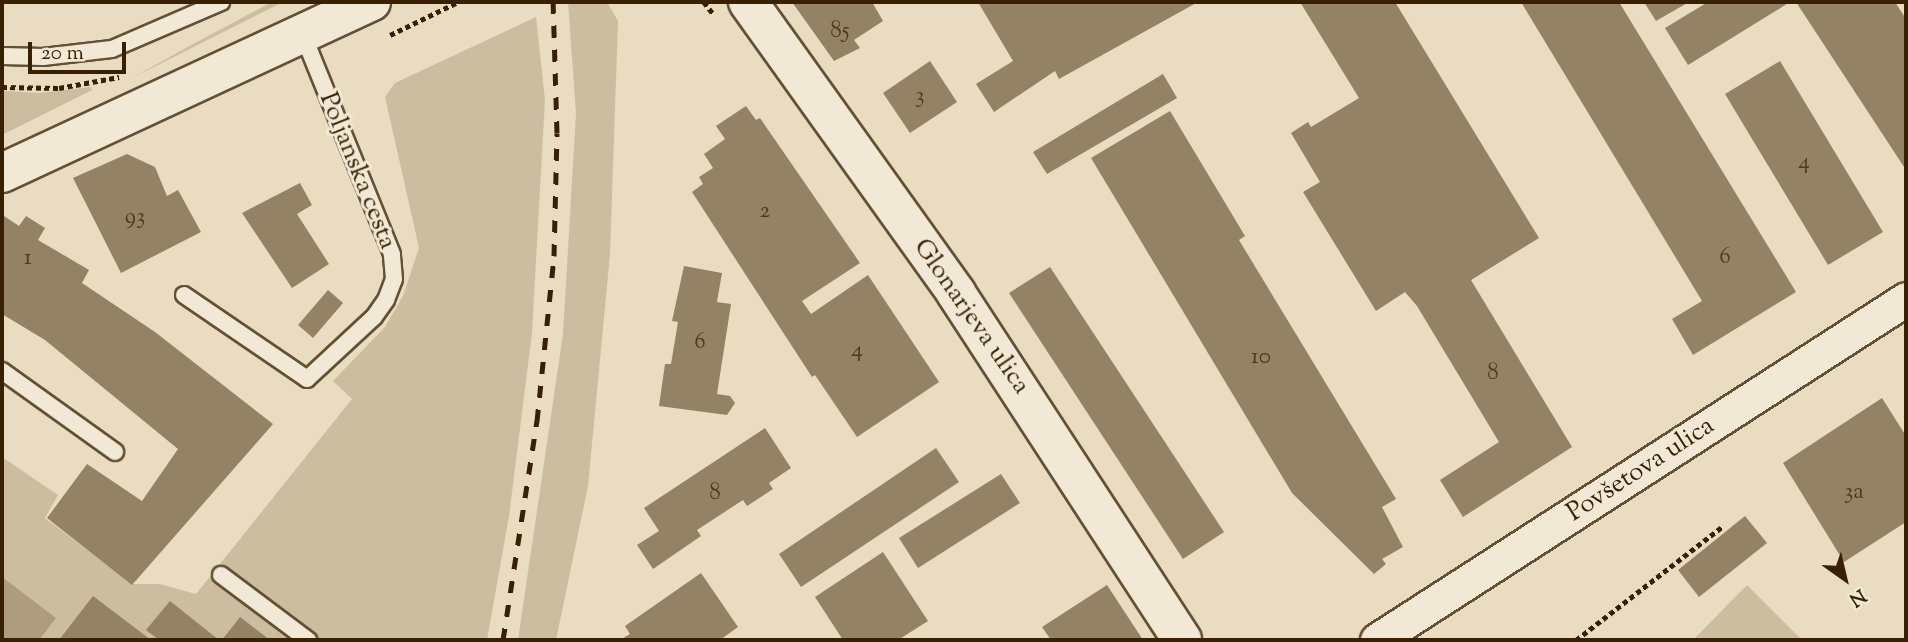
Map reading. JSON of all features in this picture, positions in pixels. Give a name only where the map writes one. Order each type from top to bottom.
[{"type":"street","points":[[2,173],[371,2]]},
{"type":"street","name":"Glonarjeva ulica","points":[[748,2],[987,339],[1182,640]]},
{"type":"street","name":"Povšetova ulica","points":[[1377,640],[1906,299]]},
{"type":"lane","points":[[2,55],[76,56],[112,49],[221,2]]},
{"type":"lane","name":"Poljanska cesta","points":[[184,295],[307,379],[374,317],[386,300],[394,279],[393,254],[303,35]]},
{"type":"lane","points":[[2,371],[115,452]]},
{"type":"lane","points":[[221,575],[308,640]]},
{"type":"path","points":[[2,87],[59,88],[120,77]]},
{"type":"path","points":[[1576,640],[1723,526]]},
{"type":"shaded area","points":[[272,2],[283,2],[130,79],[195,43]]},
{"type":"shaded area","points":[[568,2],[607,2],[618,21],[610,254],[588,486],[556,640],[518,640],[563,334],[576,113]]},
{"type":"shaded area","points":[[536,17],[545,100],[532,333],[509,516],[487,640],[2,640],[2,457],[58,495],[45,518],[132,584],[160,584],[196,594],[352,399],[333,381],[385,327],[403,296],[419,248],[385,97],[395,83]]},
{"type":"shaded area","points":[[91,87],[92,90],[2,135],[3,91],[39,93]]},
{"type":"shaded area","points":[[2,577],[56,618],[39,640],[2,640]]},
{"type":"shaded area","points":[[1747,585],[1802,640],[1693,640]]},
{"type":"building","points":[[792,2],[872,2],[883,21],[854,40],[860,48],[834,61]]},
{"type":"building","points":[[978,2],[1198,2],[1059,79],[1055,71],[994,112],[976,84],[1013,61]]},
{"type":"building","points":[[1300,2],[1395,2],[1539,238],[1471,280],[1572,447],[1463,517],[1440,480],[1499,442],[1417,306],[1405,292],[1376,311],[1303,192],[1320,182],[1291,133],[1308,122],[1311,127],[1359,98]]},
{"type":"building","points":[[1521,2],[1619,2],[1796,292],[1693,355],[1672,319],[1702,301]]},
{"type":"building","points":[[1644,2],[1689,2],[1656,21]]},
{"type":"building","points":[[1708,2],[1790,2],[1688,65],[1665,28]]},
{"type":"building","points":[[1796,2],[1895,2],[1906,19],[1906,170]]},
{"type":"building","points":[[930,61],[957,102],[910,133],[883,93]]},
{"type":"building","points":[[1780,61],[1883,232],[1828,265],[1725,94]]},
{"type":"building","points":[[1163,74],[1177,98],[1047,174],[1033,152]]},
{"type":"building","points":[[746,106],[756,120],[760,118],[860,263],[802,301],[811,314],[868,275],[939,382],[857,437],[815,375],[812,377],[692,192],[703,184],[699,177],[713,168],[704,154],[725,139],[716,126]]},
{"type":"building","points":[[1170,111],[1245,236],[1239,240],[1396,499],[1382,507],[1403,547],[1382,559],[1386,564],[1374,574],[1292,493],[1091,158]]},
{"type":"building","points":[[127,154],[155,167],[167,196],[178,190],[201,232],[121,273],[73,178]]},
{"type":"building","points":[[300,183],[312,205],[297,214],[329,264],[292,288],[242,213]]},
{"type":"building","points":[[4,216],[19,226],[26,216],[45,228],[38,240],[89,270],[82,283],[155,332],[273,424],[132,585],[47,518],[87,464],[142,501],[178,449],[45,340],[2,314]]},
{"type":"building","points":[[684,266],[722,273],[717,302],[731,304],[717,394],[730,396],[735,403],[727,415],[659,406],[665,364],[671,364],[678,322],[672,321]]},
{"type":"building","points":[[1050,267],[1224,532],[1183,559],[1009,293]]},
{"type":"building","points":[[328,290],[343,303],[313,338],[298,325]]},
{"type":"building","points":[[1882,398],[1906,436],[1906,522],[1844,562],[1783,463]]},
{"type":"building","points":[[765,428],[791,468],[769,483],[773,489],[747,506],[743,500],[697,530],[701,536],[653,569],[637,545],[659,531],[644,508]]},
{"type":"building","points":[[936,448],[959,482],[801,587],[779,554]]},
{"type":"building","points":[[1001,474],[1020,503],[918,568],[899,538]]},
{"type":"building","points":[[1745,516],[1767,543],[1699,597],[1678,570]]},
{"type":"building","points":[[883,552],[928,621],[898,640],[843,640],[815,597]]},
{"type":"building","points":[[701,573],[738,627],[720,640],[620,640],[630,634],[625,626]]},
{"type":"building","points":[[1107,585],[1143,640],[1051,640],[1042,627]]},
{"type":"building","points":[[93,596],[151,640],[59,640]]},
{"type":"building","points":[[170,601],[219,640],[159,640],[146,630]]},
{"type":"building","points":[[240,617],[270,640],[222,640]]},
{"type":"railway","points":[[503,640],[537,421],[554,256],[557,133],[553,2]]}]
